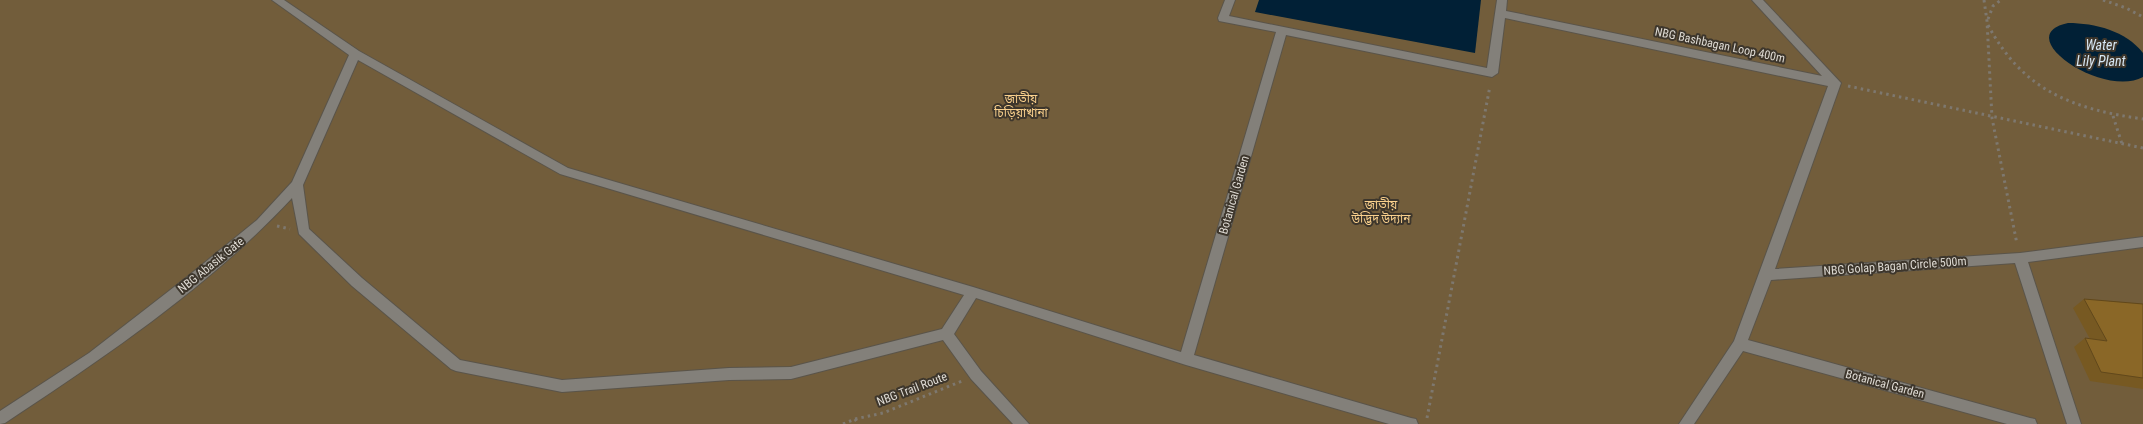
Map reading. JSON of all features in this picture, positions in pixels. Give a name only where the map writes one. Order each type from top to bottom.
[{"type":"street","points":[[276,0],[355,54],[564,171],[973,292],[1186,359],[1411,424]]},
{"type":"street","points":[[1230,0],[1223,18],[1492,73],[1502,0]]},
{"type":"street","name":"NBG Bashbagan Loop 400m","points":[[1756,0],[1836,83]]},
{"type":"street","name":"NBG Bashbagan Loop 400m","points":[[1500,13],[1836,83]]},
{"type":"street","name":"Botanical Garden","points":[[1186,359],[1282,31]]},
{"type":"street","name":"NBG Abasik Gate","points":[[0,419],[94,357],[192,281],[262,223],[297,185],[355,54]]},
{"type":"street","points":[[1686,424],[1740,344],[1836,83]]},
{"type":"street","points":[[297,185],[303,231],[357,282],[456,365],[562,386],[729,374],[792,373],[946,334],[973,292]]},
{"type":"street","points":[[2074,424],[2020,258],[2143,242]]},
{"type":"street","name":"NBG Golap Bagan Circle 500m","points":[[1766,275],[2020,258]]},
{"type":"street","points":[[946,334],[976,375],[1022,424]]},
{"type":"street","name":"Botanical Garden","points":[[1740,344],[2030,424]]},
{"type":"path","points":[[1984,0],[1987,21],[1992,118],[2020,258]]},
{"type":"path","points":[[2001,0],[1992,6],[1987,21],[1995,42],[2010,63],[2036,85],[2073,103],[2113,116],[2143,119]]},
{"type":"path","points":[[2103,0],[2126,8],[2143,17]]},
{"type":"path","points":[[1426,424],[1492,73]]},
{"type":"path","points":[[1836,83],[1992,118],[2143,148]]},
{"type":"path","points":[[2113,116],[2122,144]]},
{"type":"path","points":[[262,223],[303,231]]},
{"type":"path","name":"NBG Trail Route","points":[[843,424],[855,419],[883,413],[976,375]]},
{"type":"path","points":[[855,419],[858,424]]},
{"type":"green space","name":"জাতীয় উদ্ভিদ উদ্যান","points":[[0,0],[2143,0],[2143,424],[0,424]]},
{"type":"water","points":[[1259,0],[1481,0],[1475,53],[1255,12]]},
{"type":"water","name":"Water Lily Plant","points":[[2068,23],[2099,27],[2128,39],[2143,53],[2143,77],[2126,81],[2106,80],[2086,73],[2068,63],[2055,51],[2049,40],[2053,30]]},
{"type":"building","points":[[2084,299],[2143,304],[2143,378],[2101,372],[2085,338],[2107,341]]},
{"type":"park label","name":"জাতীয় চিড়িয়াখানা","points":[[1021,106]]}]
